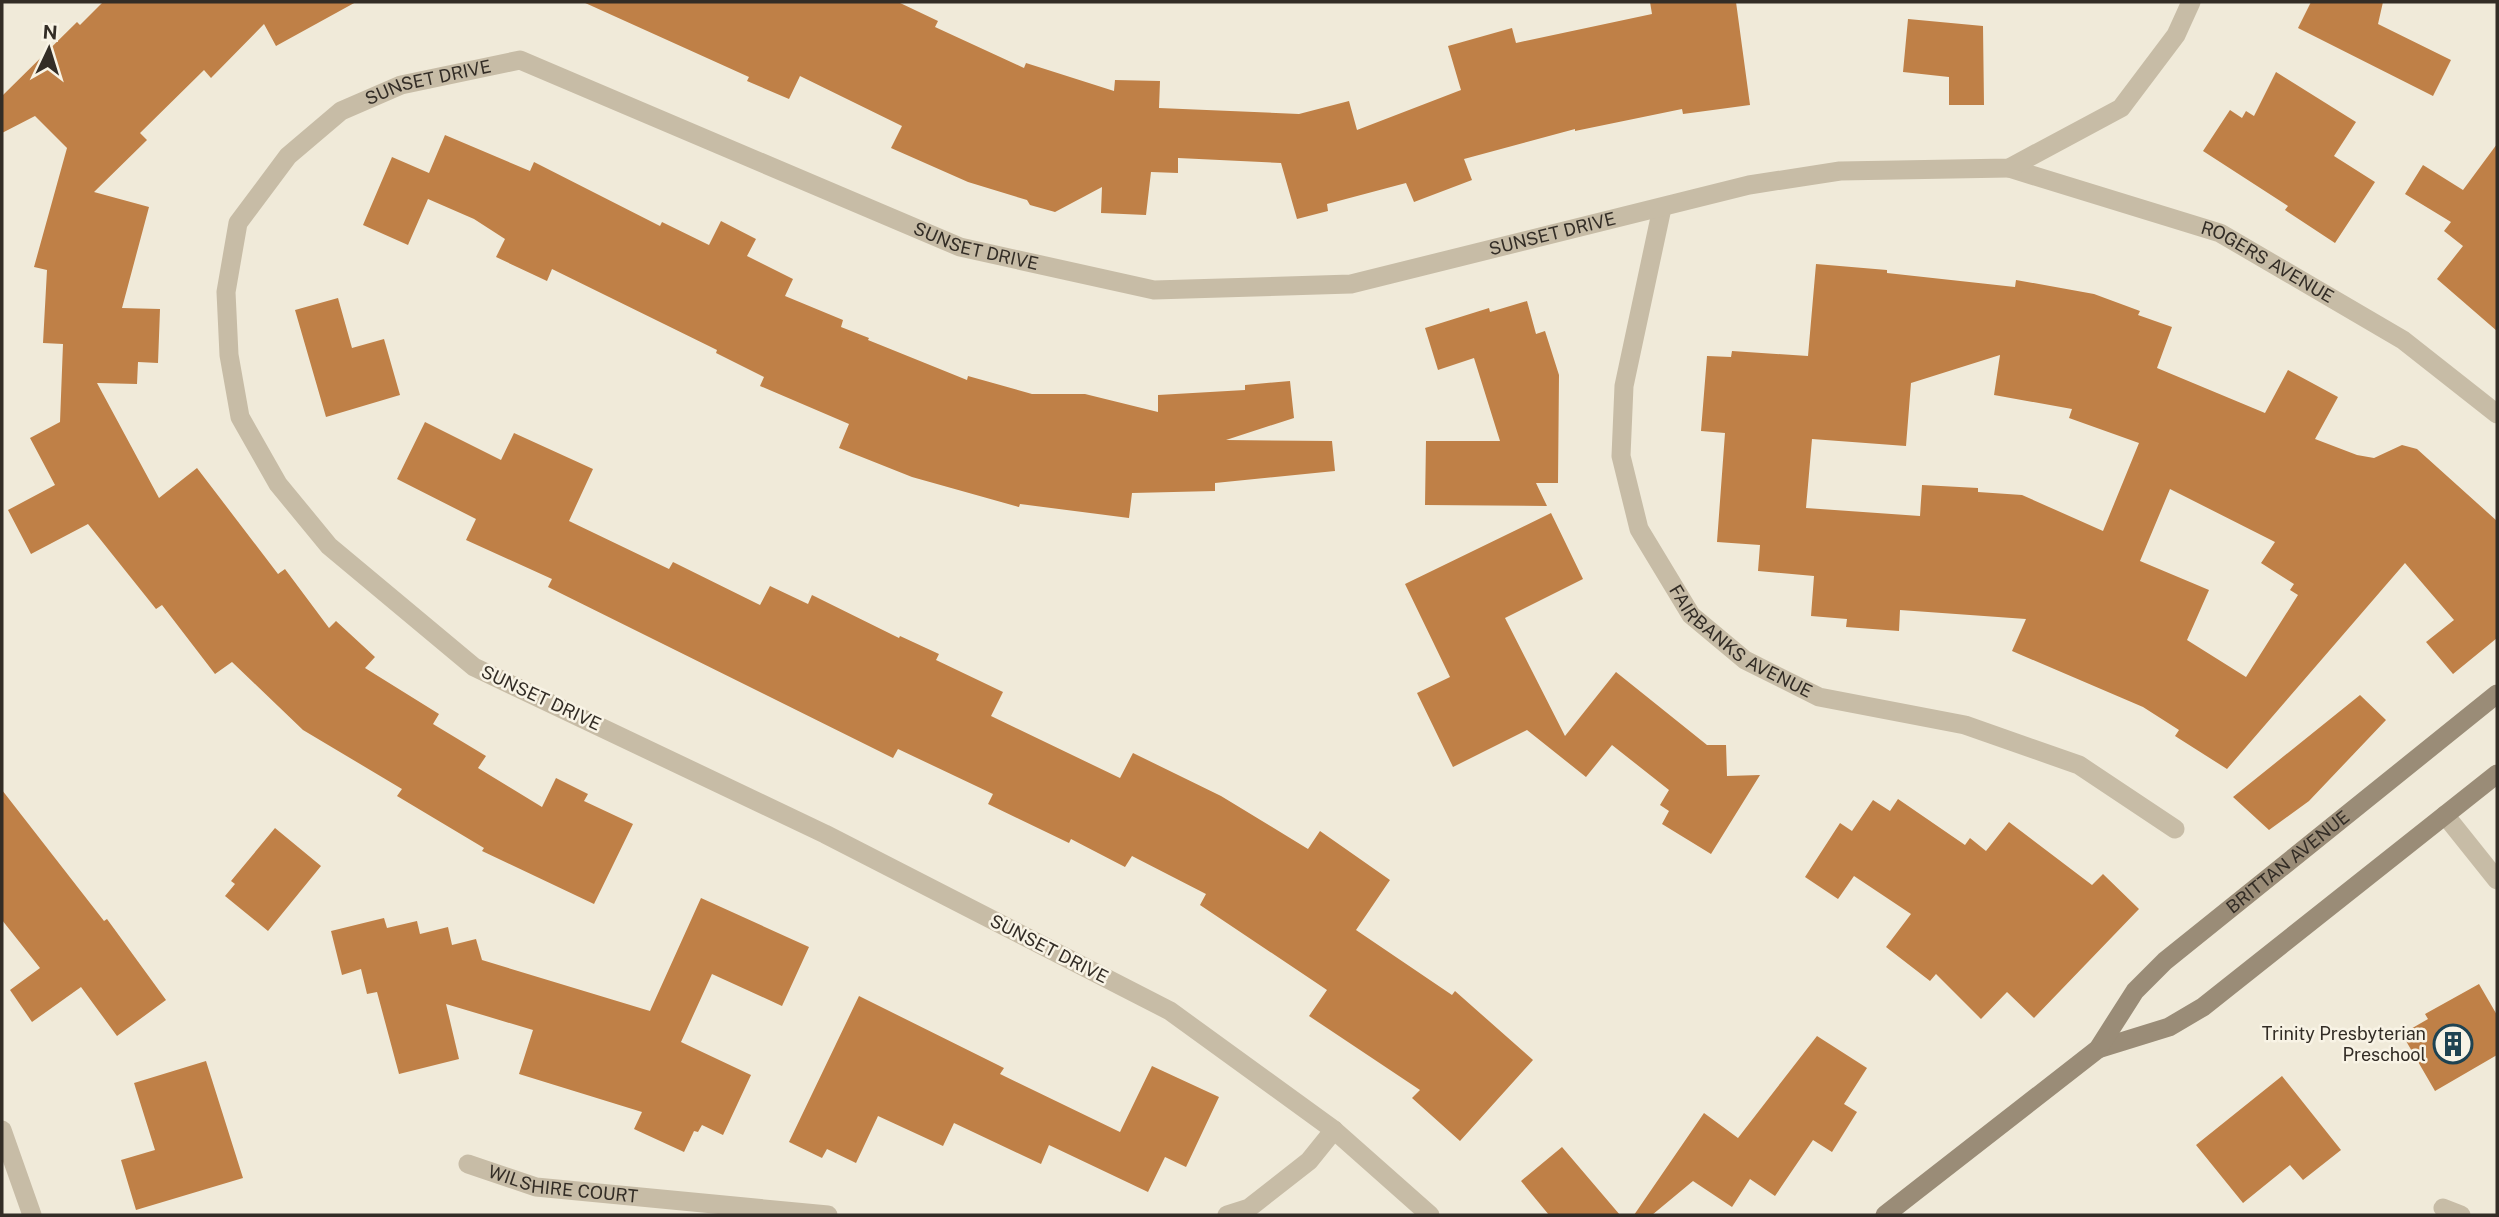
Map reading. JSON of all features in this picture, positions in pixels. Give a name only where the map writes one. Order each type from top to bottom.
[{"type":"main road","name":"BRITTAN AVENUE","points":[[1885,1215],[2098,1049],[2135,991],[2165,961],[2497,694]]},
{"type":"main road","name":"BRITTAN AVENUE","points":[[2098,1049],[2169,1027],[2203,1007],[2497,774]]},
{"type":"street","name":"SUNSET DRIVE","points":[[1430,1215],[1334,1130],[1170,1011],[825,834],[474,667],[330,546],[278,484],[240,417],[229,355],[226,292],[238,223],[288,156],[341,111],[401,85],[520,60],[960,247],[1154,290],[1351,284],[1749,185],[1840,171],[2009,168],[2121,108],[2176,35],[2191,2]]},
{"type":"street","name":"ROGERS AVENUE","points":[[2009,168],[2220,233],[2403,340],[2497,414]]},
{"type":"street","name":"FAIRBANKS AVENUE","points":[[1662,208],[1624,386],[1621,456],[1639,529],[1691,615],[1745,660],[1819,697],[1965,725],[2079,765],[2175,829]]},
{"type":"street","points":[[2445,815],[2497,880]]},
{"type":"street","points":[[2,1130],[32,1215]]},
{"type":"street","points":[[1227,1215],[1249,1208],[1309,1161],[1334,1130]]},
{"type":"street","name":"WILSHIRE COURT","points":[[468,1164],[536,1187],[828,1215]]},
{"type":"building","points":[[103,2],[356,2],[276,46],[264,24],[211,78],[204,70],[140,133],[147,140],[94,192],[149,207],[122,308],[160,309],[158,363],[138,362],[137,384],[97,383],[159,498],[197,468],[278,574],[285,569],[329,628],[336,621],[375,657],[365,668],[439,714],[433,724],[486,756],[478,768],[542,807],[556,778],[588,794],[584,801],[633,824],[594,904],[482,851],[484,848],[397,796],[402,789],[303,730],[232,662],[215,674],[162,605],[156,609],[88,524],[31,554],[8,510],[55,485],[30,438],[60,422],[63,344],[43,343],[47,270],[34,267],[67,148],[35,116],[2,133],[2,96],[77,22],[80,25]]},
{"type":"building","points":[[583,2],[898,2],[938,21],[935,27],[1024,68],[1026,63],[1114,91],[1115,80],[1160,81],[1159,108],[1299,114],[1349,101],[1357,130],[1461,90],[1448,46],[1512,28],[1516,43],[1652,14],[1650,2],[1736,2],[1750,105],[1683,114],[1682,109],[1575,129],[1464,159],[1472,180],[1414,202],[1406,183],[1327,204],[1328,211],[1297,219],[1281,163],[1178,158],[1178,173],[1151,172],[1146,215],[1101,213],[1102,187],[1055,212],[1030,205],[1027,200],[968,182],[891,148],[902,126],[800,76],[789,99],[747,81],[749,77]]},
{"type":"building","points":[[2311,2],[2383,2],[2378,24],[2451,60],[2433,96],[2298,28]]},
{"type":"building","points":[[1908,19],[1983,26],[1984,105],[1949,105],[1949,77],[1903,72]]},
{"type":"building","points":[[2276,72],[2356,122],[2334,156],[2375,182],[2335,243],[2285,210],[2288,206],[2203,151],[2230,110],[2242,118],[2246,111],[2254,116]]},
{"type":"building","points":[[445,135],[530,171],[534,162],[660,226],[662,222],[709,245],[721,221],[756,239],[747,256],[793,279],[785,296],[843,320],[841,327],[869,338],[868,340],[967,380],[968,376],[1032,394],[1085,394],[1158,412],[1158,395],[1245,390],[1245,385],[1290,381],[1294,418],[1226,440],[1332,441],[1335,471],[1215,483],[1215,491],[1132,493],[1129,518],[1020,504],[1019,507],[912,477],[839,448],[849,424],[760,386],[764,377],[716,353],[717,350],[552,269],[547,281],[496,257],[505,239],[474,219],[428,199],[408,245],[363,225],[392,157],[429,173]]},
{"type":"building","points":[[2497,144],[2497,331],[2437,279],[2463,246],[2444,231],[2451,222],[2405,194],[2423,165],[2463,190]]},
{"type":"building","points":[[1816,264],[1887,270],[1887,273],[2015,287],[2016,280],[2094,294],[2140,311],[2138,315],[2172,327],[2157,368],[2265,413],[2288,370],[2338,397],[2315,439],[2357,455],[2374,458],[2402,445],[2417,449],[2497,521],[2497,638],[2453,674],[2426,642],[2454,620],[2405,563],[2227,769],[2175,736],[2179,730],[2143,707],[2012,651],[2026,619],[1900,610],[1899,631],[1846,627],[1847,619],[1811,616],[1814,576],[1758,571],[1760,545],[1717,542],[1725,433],[1701,431],[1707,356],[1731,357],[1732,351],[1808,356]],"holes":[[[2000,355],[1994,395],[2072,409],[2069,418],[2139,443],[2103,531],[2022,495],[1978,492],[1978,488],[1922,485],[1920,516],[1806,508],[1812,439],[1906,446],[1911,383]],[[2170,489],[2275,542],[2261,563],[2294,584],[2290,590],[2298,595],[2246,677],[2187,640],[2209,590],[2140,561]]]},
{"type":"building","points":[[338,298],[352,348],[384,339],[400,395],[326,417],[295,310]]},
{"type":"building","points":[[1527,301],[1536,334],[1545,331],[1559,375],[1558,483],[1536,483],[1547,506],[1425,505],[1426,441],[1500,441],[1474,358],[1438,370],[1425,328],[1489,308],[1490,312]]},
{"type":"building","points":[[425,422],[501,460],[514,433],[593,469],[569,521],[669,569],[673,562],[760,605],[770,586],[808,604],[812,595],[899,638],[900,636],[939,654],[936,660],[1003,692],[991,716],[1120,778],[1133,753],[1221,796],[1308,849],[1320,831],[1390,880],[1356,930],[1452,995],[1455,991],[1533,1060],[1460,1141],[1412,1098],[1420,1090],[1309,1016],[1327,990],[1200,905],[1206,894],[1132,856],[1125,867],[1071,839],[1069,843],[988,804],[993,794],[898,749],[893,758],[548,587],[552,579],[466,540],[476,519],[397,479]]},
{"type":"building","points":[[1551,513],[1583,579],[1505,618],[1565,736],[1616,672],[1707,745],[1726,745],[1727,776],[1760,775],[1711,854],[1662,824],[1669,811],[1660,805],[1669,790],[1612,745],[1586,777],[1527,730],[1453,767],[1417,693],[1450,677],[1405,584]]},
{"type":"building","points":[[2360,695],[2386,720],[2309,801],[2269,830],[2233,797]]},
{"type":"building","points":[[2,790],[104,921],[107,919],[166,1000],[117,1036],[81,987],[32,1022],[10,990],[40,968],[2,920]]},
{"type":"building","points":[[1898,799],[1965,845],[1970,838],[1986,851],[2009,822],[2092,885],[2103,874],[2139,909],[2034,1018],[2007,992],[1981,1019],[1936,974],[1930,981],[1886,947],[1911,914],[1854,876],[1838,899],[1805,877],[1840,823],[1852,831],[1873,800],[1890,811]]},
{"type":"building","points":[[275,828],[321,866],[268,931],[225,896],[235,884],[231,881]]},
{"type":"building","points":[[701,898],[809,947],[782,1006],[712,974],[681,1042],[751,1075],[723,1135],[702,1125],[698,1132],[694,1131],[684,1152],[634,1129],[642,1112],[519,1074],[533,1030],[446,1004],[459,1059],[399,1074],[377,992],[367,994],[361,969],[342,975],[331,931],[384,918],[387,928],[417,921],[420,934],[448,927],[452,945],[476,939],[482,960],[650,1011]]},
{"type":"building","name":"Trinity Presbyterian Preschool","points":[[2479,984],[2497,1015],[2497,1055],[2435,1091],[2402,1034],[2428,1019],[2425,1014]]},
{"type":"building","points":[[859,996],[1004,1068],[1000,1074],[1120,1132],[1152,1066],[1219,1097],[1186,1167],[1165,1157],[1148,1192],[1049,1145],[1041,1164],[954,1123],[943,1146],[878,1116],[856,1163],[827,1149],[822,1158],[789,1142]]},
{"type":"building","points":[[1817,1036],[1867,1068],[1844,1104],[1857,1112],[1832,1152],[1813,1140],[1775,1196],[1750,1179],[1732,1207],[1693,1181],[1652,1215],[1634,1215],[1704,1113],[1738,1138]]},
{"type":"building","points":[[206,1061],[243,1178],[136,1210],[121,1160],[155,1150],[134,1083]]},
{"type":"building","points":[[2282,1076],[2341,1150],[2303,1180],[2290,1165],[2243,1203],[2196,1145]]},
{"type":"building","points":[[1562,1147],[1620,1215],[1549,1215],[1521,1181]]},
{"type":"place","name":"Trinity Presbyterian Preschool","points":[[2453,1044]]}]
